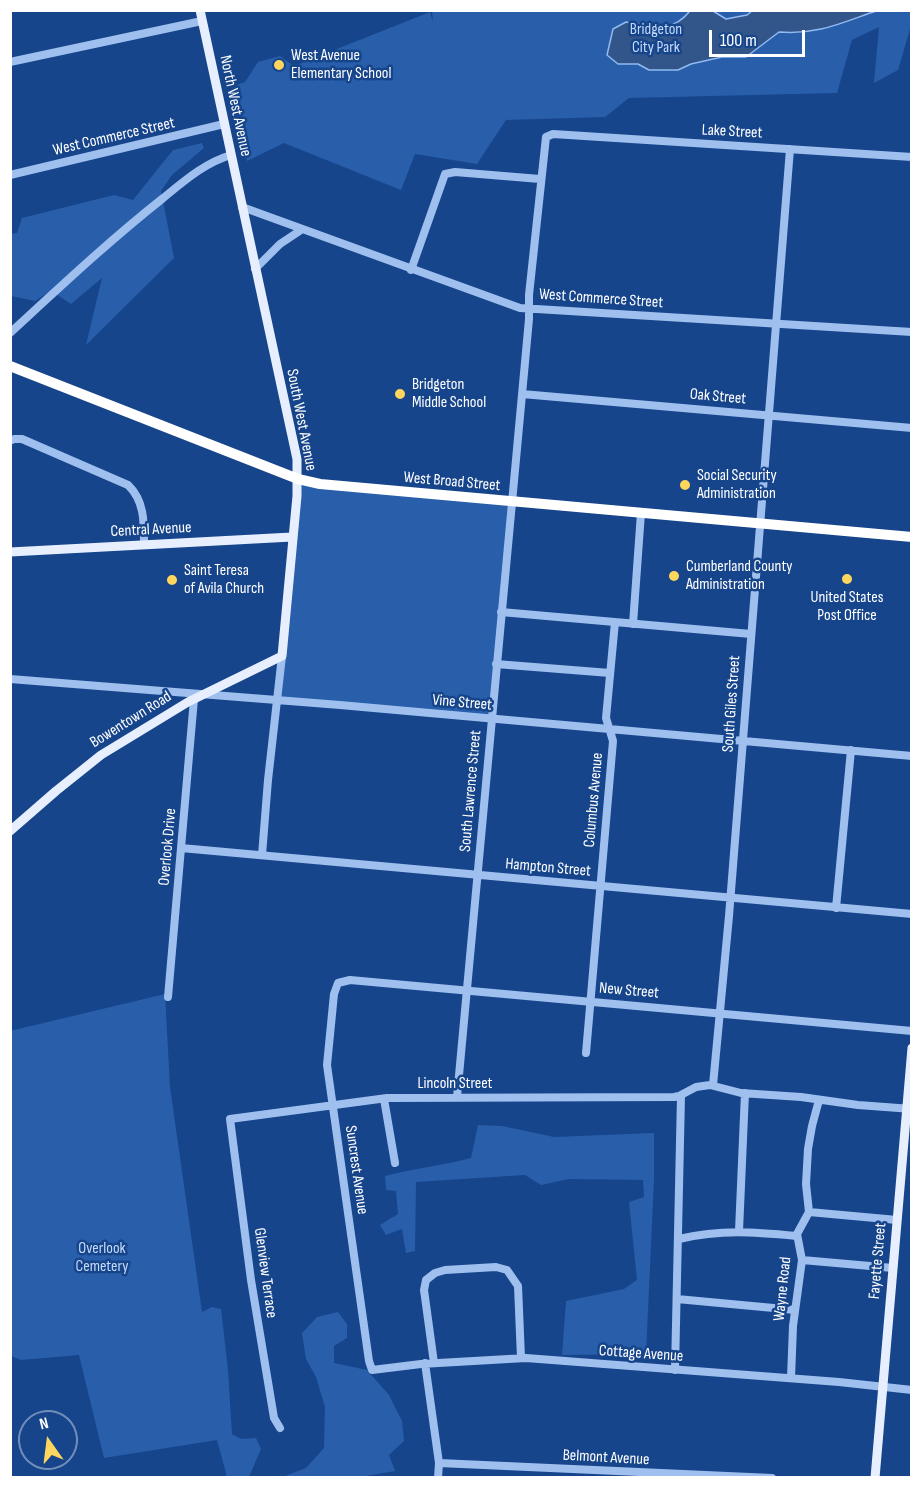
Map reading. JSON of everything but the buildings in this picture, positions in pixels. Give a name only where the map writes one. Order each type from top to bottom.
[{"type":"highway","name":"West Broad Street","points":[[10,366],[298,479],[335,486],[912,537]]},
{"type":"main road","name":"North West Avenue","points":[[200,10],[242,207]]},
{"type":"main road","name":"South West Avenue","points":[[242,207],[297,459],[298,479],[282,656]]},
{"type":"main road","name":"Central Avenue","points":[[10,552],[292,537]]},
{"type":"main road","name":"Bowentown Road","points":[[10,831],[101,755],[194,699],[282,656]]},
{"type":"main road","name":"Fayette Street","points":[[875,1478],[909,1109],[912,1048]]},
{"type":"street","points":[[10,62],[202,21]]},
{"type":"street","name":"West Commerce Street","points":[[10,175],[224,124]]},
{"type":"street","name":"Lake Street","points":[[551,135],[912,157]]},
{"type":"street","name":"South Lawrence Street","points":[[457,1097],[540,179],[544,140],[551,135]]},
{"type":"street","name":"South Giles Street","points":[[713,1085],[790,150]]},
{"type":"street","points":[[10,333],[124,229],[190,177],[217,159],[231,155]]},
{"type":"street","points":[[411,270],[445,174],[540,179]]},
{"type":"street","name":"West Commerce Street","points":[[242,207],[520,308],[912,332]]},
{"type":"street","points":[[255,269],[280,244],[301,230]]},
{"type":"street","name":"Oak Street","points":[[522,394],[912,428]]},
{"type":"street","points":[[10,441],[22,439],[128,485],[135,491],[142,511],[144,545]]},
{"type":"street","points":[[633,624],[641,513]]},
{"type":"street","points":[[501,612],[751,634]]},
{"type":"street","name":"Columbus Avenue","points":[[586,1053],[613,741],[606,718],[615,622]]},
{"type":"street","name":"South West Avenue","points":[[262,855],[282,656]]},
{"type":"street","points":[[496,664],[610,673]]},
{"type":"street","name":"Vine Street","points":[[10,679],[912,756]]},
{"type":"street","name":"Overlook Drive","points":[[168,997],[194,699]]},
{"type":"street","points":[[836,908],[851,750]]},
{"type":"street","name":"Hampton Street","points":[[182,848],[912,914]]},
{"type":"street","name":"New Street","points":[[345,980],[912,1031]]},
{"type":"street","name":"Suncrest Avenue","points":[[345,980],[338,983],[334,994],[327,1065],[370,1368]]},
{"type":"street","points":[[675,1370],[681,1096],[696,1087],[713,1085],[745,1093],[909,1109]]},
{"type":"street","points":[[739,1231],[745,1093]]},
{"type":"street","name":"Lincoln Street","points":[[230,1119],[384,1099],[681,1096]]},
{"type":"street","points":[[384,1099],[395,1162]]},
{"type":"street","points":[[819,1100],[808,1149],[806,1184],[809,1212],[897,1220]]},
{"type":"street","name":"Glenview Terrace","points":[[230,1119],[253,1291],[274,1418],[280,1428]]},
{"type":"street","name":"Wayne Road","points":[[791,1378],[795,1310],[802,1260],[797,1236],[798,1229],[809,1212]]},
{"type":"street","points":[[678,1239],[739,1231],[797,1236]]},
{"type":"street","points":[[802,1260],[893,1268]]},
{"type":"street","points":[[438,1478],[439,1463],[424,1290],[426,1280],[435,1273],[445,1270],[496,1267],[507,1270],[518,1286],[521,1358]]},
{"type":"street","points":[[677,1299],[795,1310]]},
{"type":"street","name":"Cottage Avenue","points":[[370,1368],[375,1371],[430,1363],[521,1358],[791,1378],[912,1390]]},
{"type":"street","name":"Belmont Avenue","points":[[439,1463],[771,1478]]},
{"type":"green space","name":"Bridgeton City Park","points":[[432,11],[911,11],[911,29],[898,70],[874,83],[879,27],[852,40],[837,93],[629,98],[605,117],[506,120],[477,164],[415,154],[401,190],[284,143],[247,161],[231,87],[245,82],[258,62],[280,56],[294,66],[430,12],[433,22]]},
{"type":"green space","points":[[202,143],[204,148],[172,175],[161,191],[174,258],[86,345],[102,278],[71,304],[51,291],[35,301],[11,296],[11,234],[17,233],[22,218],[114,195],[133,200],[173,150]]},
{"type":"green space","points":[[298,479],[511,502],[491,719],[277,700]]},
{"type":"green space","name":"Overlook Cemetery","points":[[165,994],[170,1087],[202,1312],[212,1307],[221,1309],[232,1434],[241,1439],[256,1438],[261,1449],[249,1477],[227,1477],[217,1440],[104,1458],[79,1355],[21,1360],[11,1356],[10,1031]]},
{"type":"green space","points":[[478,1125],[502,1126],[554,1137],[654,1133],[646,1354],[562,1355],[566,1301],[624,1289],[637,1280],[629,1202],[644,1197],[643,1180],[569,1179],[541,1185],[525,1175],[416,1182],[415,1251],[406,1253],[402,1229],[386,1235],[380,1225],[398,1214],[396,1191],[386,1190],[385,1176],[471,1158]]},
{"type":"green space","points":[[338,1312],[347,1324],[347,1338],[334,1346],[334,1363],[367,1370],[389,1395],[402,1421],[404,1441],[389,1455],[395,1471],[360,1477],[280,1478],[306,1468],[324,1448],[325,1407],[316,1377],[306,1359],[302,1333],[317,1317]]},
{"type":"shaded area","points":[[690,11],[713,11],[726,19],[747,15],[752,11],[876,11],[818,30],[779,32],[746,57],[722,57],[691,64],[678,70],[649,70],[638,64],[618,64],[607,55],[613,29],[626,22],[653,27],[668,26],[683,19]]},
{"type":"place","name":"West Avenue Elementary School","points":[[279,65]]},
{"type":"place","name":"Bridgeton Middle School","points":[[400,394]]},
{"type":"place","name":"Social Security Administration","points":[[685,485]]},
{"type":"place","name":"Cumberland County Administration","points":[[674,576]]},
{"type":"place","name":"United States Post Office","points":[[847,579]]},
{"type":"place","name":"Saint Teresa of Avila Church","points":[[172,580]]}]
